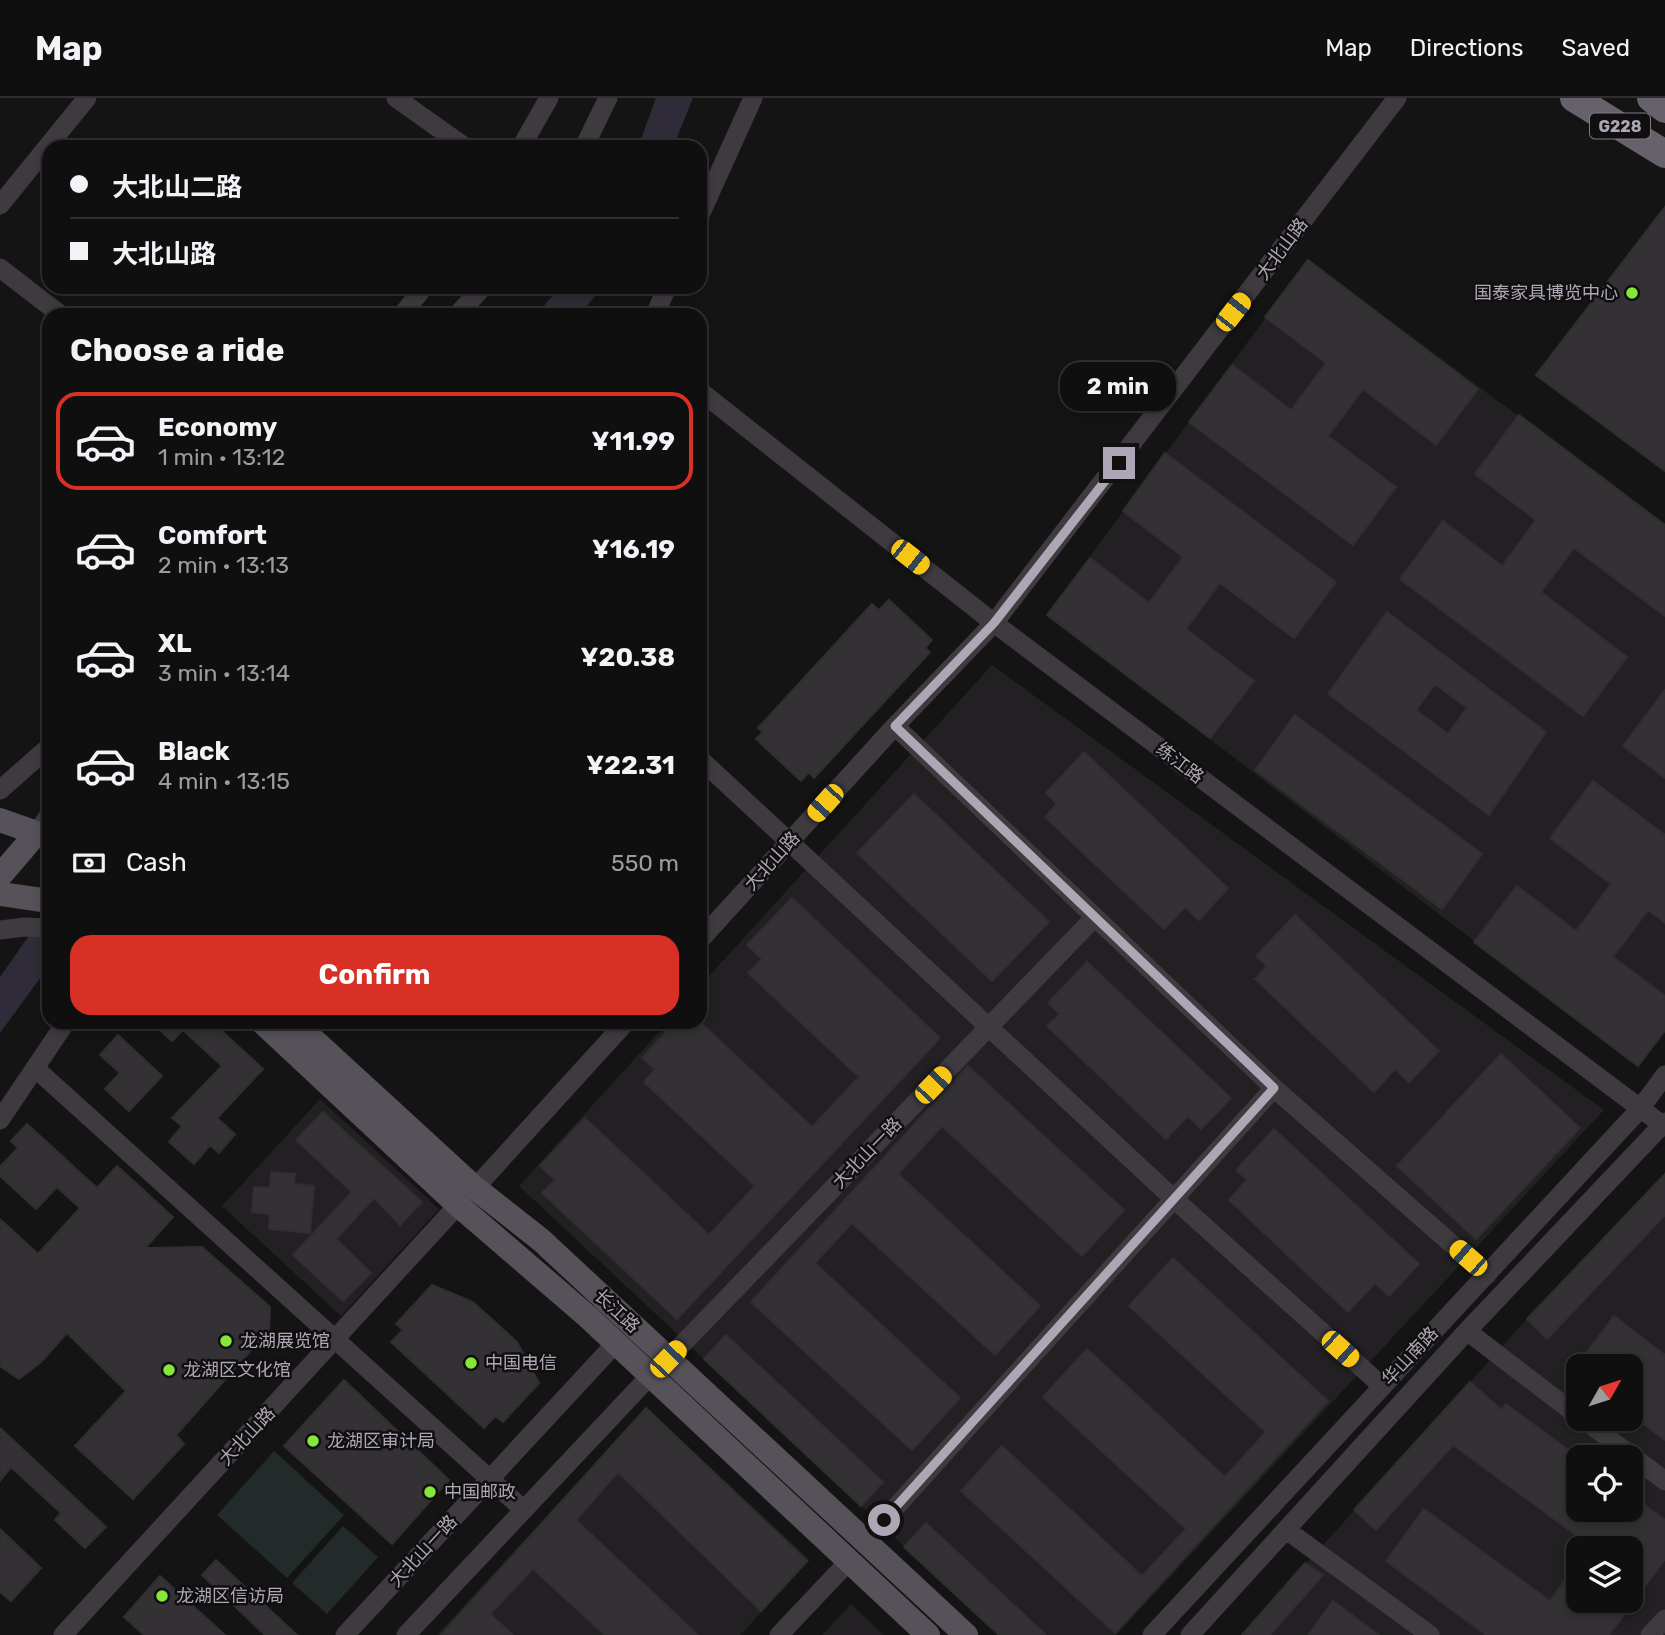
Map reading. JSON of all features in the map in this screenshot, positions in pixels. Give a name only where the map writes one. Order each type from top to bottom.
[{"type":"highway","name":"G228","points":[[1574,98],[1665,154]]},
{"type":"highway","name":"G228","points":[[1651,98],[1665,109]]},
{"type":"main road","points":[[0,820],[38,835],[1,881],[42,898]]},
{"type":"main road","name":"长江路","points":[[269,1029],[458,1205],[615,1344],[850,1560],[928,1635]]},
{"type":"main road","name":"长江路","points":[[303,1029],[475,1188],[541,1240],[966,1635]]},
{"type":"street","points":[[53,140],[87,98]]},
{"type":"street","points":[[396,98],[455,140]]},
{"type":"street","points":[[525,140],[548,98]]},
{"type":"street","points":[[587,140],[608,98]]},
{"type":"street","points":[[707,200],[753,98]]},
{"type":"street","name":"大北山路","points":[[707,932],[895,726],[994,623],[1397,98]]},
{"type":"street","points":[[0,205],[42,153]]},
{"type":"street","points":[[0,268],[52,308]]},
{"type":"street","points":[[408,308],[418,294]]},
{"type":"street","points":[[464,308],[476,294]]},
{"type":"street","name":"练江路","points":[[707,397],[994,623],[1639,1110],[1664,1125]]},
{"type":"street","points":[[895,726],[1274,1088],[1487,1275]]},
{"type":"street","points":[[0,790],[42,753]]},
{"type":"street","points":[[707,765],[1174,1199],[1382,1386]]},
{"type":"street","name":"大北山一路","points":[[668,1359],[1095,917]]},
{"type":"street","points":[[0,930],[24,926],[42,927]]},
{"type":"street","points":[[0,1120],[61,1029]]},
{"type":"street","points":[[475,1188],[620,1029]]},
{"type":"street","points":[[36,1068],[524,1510]]},
{"type":"street","name":"华山南路","points":[[1152,1635],[1639,1110],[1665,1075]]},
{"type":"street","points":[[866,1540],[1274,1088]]},
{"type":"street","name":"华山南路","points":[[1190,1635],[1288,1531],[1467,1331],[1664,1125]]},
{"type":"street","name":"大北山路","points":[[63,1635],[458,1205]]},
{"type":"street","points":[[1467,1331],[1566,1407]]},
{"type":"street","name":"大北山一路","points":[[345,1635],[615,1344]]},
{"type":"street","points":[[406,1635],[649,1377]]},
{"type":"street","points":[[1600,1432],[1665,1481]]},
{"type":"street","points":[[1288,1531],[1430,1635]]},
{"type":"street","points":[[779,1635],[850,1560]]},
{"type":"street","points":[[1650,1635],[1665,1619]]},
{"type":"shaded area","points":[[656,98],[693,98],[676,140],[641,140]]},
{"type":"shaded area","points":[[1308,260],[1665,525],[1665,1033],[1638,1066],[1047,615]]},
{"type":"shaded area","points":[[554,294],[597,294],[585,308],[542,308]]},
{"type":"shaded area","points":[[992,665],[1604,1110],[1116,1635],[999,1635],[519,1186],[662,1029],[707,1029],[707,978]]},
{"type":"shaded area","points":[[42,917],[42,976],[0,1033],[0,977]]},
{"type":"shaded area","points":[[320,1099],[439,1209],[341,1316],[222,1206]]},
{"type":"shaded area","points":[[1665,1174],[1665,1635],[1242,1635],[1527,1319]]},
{"type":"shaded area","points":[[646,1408],[810,1560],[740,1635],[437,1635]]},
{"type":"shaded area","points":[[274,1451],[344,1515],[287,1578],[217,1515]]},
{"type":"shaded area","points":[[343,1526],[378,1557],[327,1614],[292,1583]]},
{"type":"shaded area","points":[[851,1604],[884,1635],[822,1635]]},
{"type":"building","name":"国泰家具博览中心","points":[[1665,207],[1665,471],[1536,375]]},
{"type":"building","points":[[1308,260],[1478,389],[1436,445],[1363,389],[1328,436],[1396,487],[1353,545],[1189,422],[1232,365],[1291,410],[1326,363],[1265,317]]},
{"type":"building","points":[[1519,415],[1665,525],[1665,616],[1574,548],[1541,592],[1627,657],[1583,716],[1400,579],[1443,521],[1502,566],[1536,520],[1475,474]]},
{"type":"building","points":[[1165,453],[1336,582],[1294,638],[1220,583],[1186,629],[1254,681],[1210,738],[1047,615],[1090,558],[1149,603],[1183,557],[1123,511]]},
{"type":"building","points":[[889,600],[932,640],[925,648],[930,652],[814,778],[809,772],[801,781],[756,739],[763,732],[758,728],[872,604],[879,610]]},
{"type":"building","points":[[1387,612],[1546,732],[1489,815],[1328,694]],"holes":[[[1435,684],[1467,708],[1448,734],[1416,710]]]},
{"type":"building","points":[[1665,690],[1665,778],[1623,746]]},
{"type":"building","points":[[1295,715],[1482,854],[1442,909],[1255,770]]},
{"type":"building","points":[[1084,752],[1228,888],[1199,920],[1185,907],[1164,929],[1045,817],[1057,804],[1046,793]]},
{"type":"building","points":[[1593,781],[1665,835],[1665,923],[1648,910],[1613,957],[1665,996],[1665,1030],[1638,1066],[1474,942],[1517,886],[1576,931],[1611,884],[1550,838]]},
{"type":"building","points":[[914,794],[1049,922],[992,981],[857,853]]},
{"type":"building","points":[[792,898],[940,1038],[677,1319],[542,1193],[555,1180],[540,1166],[585,1118],[709,1235],[755,1186],[644,1082],[655,1069],[642,1058],[669,1029],[707,1029],[812,1127],[859,1077],[748,973],[762,959],[747,945]]},
{"type":"building","points":[[1295,915],[1439,1051],[1409,1082],[1395,1069],[1374,1092],[1255,979],[1267,966],[1256,956]]},
{"type":"building","points":[[1087,962],[1231,1098],[1201,1129],[1188,1116],[1166,1139],[1047,1026],[1060,1014],[1048,1003]]},
{"type":"building","points":[[159,1029],[220,1029],[263,1069],[217,1118],[235,1134],[219,1153],[210,1145],[194,1164],[169,1142],[182,1126],[172,1118],[222,1066],[183,1030],[172,1041]]},
{"type":"building","points":[[118,1035],[162,1076],[129,1111],[105,1089],[120,1073],[100,1055]]},
{"type":"building","points":[[1501,1054],[1580,1128],[1476,1239],[1397,1166]]},
{"type":"building","points":[[968,1066],[1124,1210],[1082,1256],[942,1126],[898,1174],[1040,1306],[995,1355],[852,1223],[815,1263],[960,1398],[912,1450],[751,1302]]},
{"type":"building","points":[[323,1112],[422,1202],[400,1225],[374,1198],[336,1239],[371,1273],[343,1301],[293,1255],[352,1192],[296,1140]]},
{"type":"building","points":[[27,1124],[97,1188],[117,1166],[173,1217],[145,1248],[202,1247],[270,1307],[269,1330],[176,1435],[184,1444],[133,1499],[75,1446],[126,1391],[67,1333],[41,1362],[19,1379],[0,1366],[0,1219],[38,1254],[80,1208],[57,1187],[36,1209],[0,1176],[0,1167],[18,1148],[11,1141]]},
{"type":"building","points":[[1274,1129],[1419,1264],[1389,1296],[1375,1283],[1348,1312],[1229,1200],[1247,1180],[1236,1170]]},
{"type":"building","points":[[271,1172],[295,1174],[294,1184],[314,1186],[310,1233],[269,1229],[270,1214],[252,1212],[254,1187],[270,1188]]},
{"type":"building","points":[[1665,1174],[1665,1215],[1547,1339],[1527,1319]]},
{"type":"building","points":[[1173,1258],[1328,1401],[1115,1633],[961,1491],[1002,1446],[1142,1576],[1186,1529],[1043,1397],[1087,1349],[1225,1477],[1266,1432],[1129,1306]]},
{"type":"building","name":"中国电信","points":[[432,1285],[473,1302],[517,1342],[539,1383],[503,1422],[495,1416],[484,1428],[391,1342],[403,1330],[396,1324]]},
{"type":"building","points":[[1614,1316],[1665,1355],[1665,1440],[1643,1423],[1643,1354],[1586,1354]]},
{"type":"building","points":[[726,1335],[883,1482],[861,1506],[704,1359]]},
{"type":"building","points":[[344,1380],[449,1480],[392,1544],[284,1446]]},
{"type":"building","points":[[1470,1382],[1502,1410],[1506,1404],[1566,1448],[1566,1522],[1643,1522],[1643,1504],[1665,1520],[1665,1559],[1643,1589],[1643,1536],[1577,1536],[1453,1445],[1376,1530],[1354,1510]]},
{"type":"building","points":[[646,1408],[807,1561],[761,1611],[618,1472],[576,1520],[698,1635],[605,1635],[533,1569],[490,1614],[513,1635],[441,1635]]},
{"type":"building","points":[[0,1428],[106,1527],[85,1548],[55,1520],[61,1513],[11,1467],[0,1481]]},
{"type":"building","points":[[1424,1509],[1550,1601],[1566,1579],[1566,1613],[1625,1613],[1609,1635],[1486,1635],[1386,1561]]},
{"type":"building","points":[[926,1523],[1046,1635],[999,1635],[904,1547]]},
{"type":"building","points":[[0,1529],[41,1568],[11,1601],[0,1592]]},
{"type":"building","points":[[216,1560],[297,1635],[265,1635],[202,1575]]},
{"type":"building","points":[[1305,1563],[1323,1575],[1270,1635],[1242,1635]]},
{"type":"building","name":"龙湖区信访局","points":[[160,1576],[225,1635],[144,1635],[124,1617]]},
{"type":"building","points":[[1333,1601],[1379,1635],[1308,1635]]},
{"type":"place","name":"国泰家具博览中心","points":[[1632,293]]},
{"type":"place","name":"龙湖展览馆","points":[[226,1341]]},
{"type":"place","name":"中国电信","points":[[471,1363]]},
{"type":"place","name":"龙湖区文化馆","points":[[169,1370]]},
{"type":"place","name":"龙湖区审计局","points":[[313,1441]]},
{"type":"place","name":"中国邮政","points":[[430,1492]]},
{"type":"place","name":"龙湖区信访局","points":[[162,1596]]},
{"type":"route","points":[[884,1520],[1274,1088],[895,726],[994,623],[1119,463]]}]
